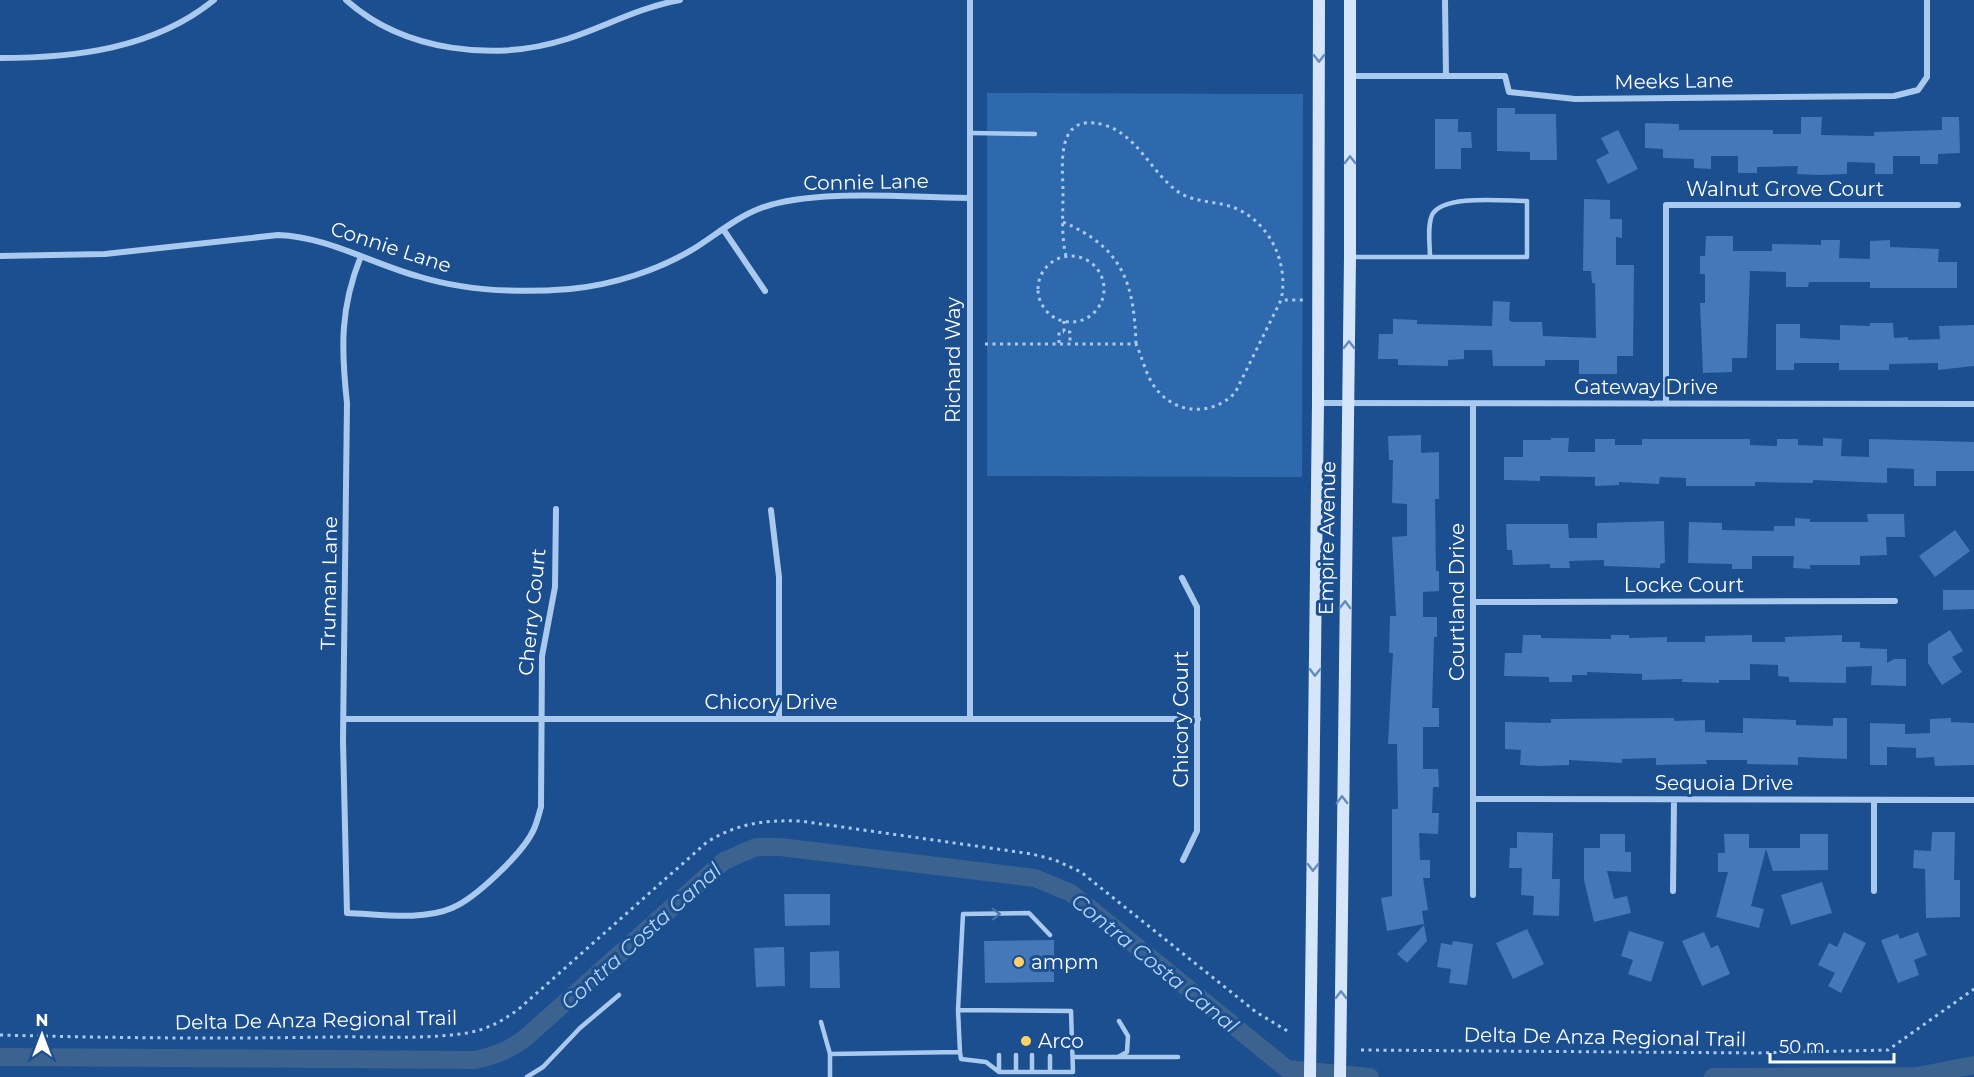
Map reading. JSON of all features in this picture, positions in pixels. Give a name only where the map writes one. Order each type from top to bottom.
[{"type":"main road","name":"Empire Avenue","points":[[1310,1077],[1318,404],[1319,0]]},
{"type":"main road","name":"Empire Avenue","points":[[1340,1077],[1342,770],[1349,404],[1350,0]]},
{"type":"street","points":[[0,58],[57,57],[99,51],[144,38],[179,22],[213,0]]},
{"type":"street","points":[[346,0],[378,23],[421,41],[460,49],[504,51],[549,44],[633,11],[680,0]]},
{"type":"street","name":"Richard Way","points":[[970,0],[970,719]]},
{"type":"street","points":[[1445,0],[1446,76]]},
{"type":"street","name":"Meeks Lane","points":[[1350,76],[1504,76],[1509,92],[1575,99],[1894,96],[1918,90],[1927,77],[1927,0]]},
{"type":"street","name":"Connie Lane","points":[[0,256],[105,254],[278,235],[302,236],[418,277],[453,285],[527,290],[573,288],[641,272],[680,256],[762,208],[795,200],[970,198]]},
{"type":"street","name":"Walnut Grove Court","points":[[1666,404],[1666,205],[1958,205]]},
{"type":"street","points":[[723,229],[765,291]]},
{"type":"street","name":"Truman Lane","points":[[347,913],[344,719],[347,403],[343,363],[344,315],[361,256]]},
{"type":"street","name":"Gateway Drive","points":[[1318,404],[1974,404]]},
{"type":"street","name":"Courtland Drive","points":[[1473,404],[1475,799],[1473,895]]},
{"type":"street","name":"Cherry Court","points":[[347,913],[428,914],[453,908],[474,894],[519,851],[534,830],[541,807],[542,656],[555,587],[556,509]]},
{"type":"street","points":[[771,510],[779,577],[779,719]]},
{"type":"street","name":"Chicory Court","points":[[1182,578],[1197,607],[1198,719],[1197,831],[1183,860]]},
{"type":"street","name":"Locke Court","points":[[1474,602],[1895,601]]},
{"type":"street","name":"Chicory Drive","points":[[344,719],[1198,719]]},
{"type":"street","name":"Sequoia Drive","points":[[1475,799],[1974,800]]},
{"type":"street","points":[[1673,891],[1674,800]]},
{"type":"street","points":[[1874,800],[1874,891]]},
{"type":"lane","points":[[970,133],[1035,134]]},
{"type":"lane","points":[[1350,257],[1430,257],[1527,257],[1527,201],[1451,201],[1438,207],[1432,215],[1430,226],[1430,257]]},
{"type":"lane","points":[[958,1010],[999,1009],[1016,1013],[1071,1011],[1073,1074],[999,1072],[987,1062],[961,1059],[958,1010],[963,915],[1029,913],[1050,935]]},
{"type":"lane","points":[[527,1077],[543,1067],[580,1028],[619,995]]},
{"type":"lane","points":[[987,1009],[987,1016]]},
{"type":"lane","points":[[999,1009],[999,1016]]},
{"type":"lane","points":[[1118,1058],[1127,1052],[1129,1042],[1119,1021]]},
{"type":"lane","points":[[821,1022],[830,1054],[830,1077]]},
{"type":"lane","points":[[830,1054],[960,1052]]},
{"type":"lane","points":[[987,1054],[987,1062]]},
{"type":"lane","points":[[999,1055],[999,1072]]},
{"type":"lane","points":[[1016,1055],[1016,1072]]},
{"type":"lane","points":[[1032,1055],[1032,1072]]},
{"type":"lane","points":[[1050,1056],[1050,1072]]},
{"type":"lane","points":[[1073,1057],[1178,1057]]},
{"type":"path","points":[[1063,222],[1104,246],[1122,269],[1132,294],[1136,344],[1146,371],[1161,394],[1181,407],[1192,410],[1216,406],[1228,400],[1242,382],[1284,289],[1280,260],[1272,241],[1261,226],[1238,209],[1190,199],[1178,192],[1129,140],[1116,130],[1101,124],[1079,124],[1065,137],[1063,222],[1066,256]]},
{"type":"path","points":[[1066,256],[1083,258],[1100,272],[1104,293],[1094,312],[1085,319],[1064,321],[1045,310],[1037,290],[1044,269],[1052,262],[1066,256]]},
{"type":"path","points":[[1281,300],[1304,300]]},
{"type":"path","points":[[1064,321],[1064,332]]},
{"type":"path","points":[[1059,344],[1059,332],[1070,332],[1070,344]]},
{"type":"path","points":[[985,344],[1136,344]]},
{"type":"path","name":"Delta De Anza Regional Trail","points":[[0,1035],[311,1038],[416,1036],[466,1033],[488,1028],[520,1008],[707,842],[734,827],[750,822],[772,820],[812,823],[1032,854],[1055,860],[1081,872],[1256,1012],[1289,1032]]},
{"type":"path","name":"Delta De Anza Regional Trail","points":[[1361,1050],[1756,1053],[1888,1050],[1974,989]]},
{"type":"shaded area","points":[[987,93],[1303,94],[1302,477],[987,476]]},
{"type":"building","points":[[1497,108],[1515,108],[1515,114],[1556,114],[1557,160],[1530,160],[1530,152],[1497,151]]},
{"type":"building","points":[[1801,117],[1822,117],[1821,135],[1874,136],[1874,132],[1942,130],[1942,117],[1959,117],[1960,153],[1938,154],[1938,164],[1920,164],[1920,156],[1893,156],[1893,174],[1875,174],[1875,163],[1847,162],[1847,174],[1820,175],[1797,174],[1798,166],[1757,167],[1757,173],[1738,173],[1738,156],[1711,156],[1711,169],[1694,168],[1694,159],[1663,158],[1663,149],[1645,148],[1645,123],[1679,124],[1679,130],[1773,130],[1773,134],[1801,134]]},
{"type":"building","points":[[1435,119],[1458,119],[1458,132],[1471,132],[1472,148],[1461,148],[1461,169],[1435,169]]},
{"type":"building","points":[[1618,130],[1638,169],[1608,184],[1596,160],[1609,153],[1601,138]]},
{"type":"building","points":[[1584,199],[1610,200],[1610,219],[1622,219],[1622,238],[1616,237],[1616,265],[1634,265],[1633,356],[1617,356],[1617,374],[1579,374],[1579,360],[1545,360],[1545,366],[1493,366],[1492,350],[1464,350],[1464,359],[1448,360],[1448,366],[1398,365],[1398,359],[1378,359],[1379,334],[1393,334],[1393,319],[1417,320],[1417,324],[1492,326],[1493,301],[1510,302],[1509,320],[1512,322],[1542,322],[1543,336],[1596,338],[1595,283],[1592,283],[1591,271],[1583,271]]},
{"type":"building","points":[[1706,236],[1733,236],[1733,251],[1772,251],[1772,244],[1821,245],[1821,240],[1840,240],[1839,258],[1870,259],[1870,241],[1890,240],[1890,247],[1939,249],[1938,262],[1957,262],[1957,288],[1870,288],[1870,282],[1809,282],[1808,287],[1786,287],[1786,272],[1750,271],[1747,358],[1732,358],[1732,372],[1703,373],[1700,303],[1705,303],[1705,274],[1700,274],[1700,256],[1705,256]]},
{"type":"building","points":[[1870,323],[1893,323],[1894,338],[1908,337],[1908,340],[1940,339],[1939,326],[1974,325],[1974,366],[1938,370],[1938,363],[1889,364],[1889,370],[1839,370],[1839,363],[1794,363],[1794,370],[1776,370],[1776,324],[1800,324],[1800,338],[1840,340],[1840,325],[1870,326]]},
{"type":"building","points":[[1421,435],[1421,453],[1439,452],[1439,499],[1435,499],[1436,571],[1439,571],[1439,591],[1423,592],[1423,617],[1437,617],[1437,637],[1434,637],[1432,708],[1439,708],[1439,727],[1423,727],[1423,769],[1438,769],[1439,787],[1433,787],[1432,813],[1439,813],[1438,834],[1419,833],[1420,860],[1430,860],[1430,878],[1423,878],[1428,910],[1422,911],[1424,924],[1387,931],[1381,898],[1392,896],[1392,809],[1398,809],[1397,744],[1388,744],[1393,653],[1389,653],[1390,616],[1396,616],[1392,537],[1407,536],[1407,504],[1392,503],[1393,460],[1389,460],[1388,436]]},
{"type":"building","points":[[1551,438],[1569,438],[1568,452],[1595,452],[1595,439],[1615,439],[1615,445],[1642,445],[1642,439],[1750,439],[1750,445],[1777,446],[1777,439],[1798,439],[1798,445],[1823,446],[1823,438],[1842,439],[1841,456],[1869,457],[1869,439],[1974,442],[1974,471],[1936,471],[1936,486],[1914,486],[1914,469],[1887,468],[1887,483],[1813,480],[1813,483],[1755,482],[1755,486],[1686,486],[1686,478],[1660,477],[1659,484],[1619,482],[1619,485],[1595,486],[1595,477],[1540,476],[1540,481],[1504,480],[1504,457],[1523,457],[1523,440],[1551,440]]},
{"type":"building","points":[[1867,514],[1904,514],[1905,537],[1886,537],[1887,555],[1860,556],[1860,565],[1810,565],[1810,569],[1793,568],[1794,556],[1752,556],[1752,569],[1732,569],[1732,564],[1688,563],[1689,522],[1722,523],[1722,530],[1774,531],[1774,526],[1795,526],[1795,518],[1810,519],[1810,522],[1868,522]]},
{"type":"building","points":[[1664,521],[1665,563],[1660,564],[1660,568],[1604,566],[1604,560],[1569,561],[1570,568],[1550,568],[1550,564],[1513,565],[1512,550],[1507,550],[1506,524],[1568,524],[1569,538],[1597,538],[1597,523]]},
{"type":"building","points":[[1955,530],[1970,551],[1935,577],[1919,556]]},
{"type":"building","points":[[1943,590],[1974,590],[1974,609],[1943,610]]},
{"type":"building","points":[[1950,630],[1963,651],[1952,657],[1962,672],[1942,685],[1928,663],[1928,644]]},
{"type":"building","points":[[1523,635],[1541,635],[1541,638],[1611,639],[1611,635],[1629,635],[1629,638],[1667,637],[1667,642],[1705,642],[1705,636],[1752,635],[1752,642],[1785,642],[1785,637],[1842,635],[1842,642],[1860,642],[1860,648],[1887,649],[1887,663],[1894,659],[1906,659],[1906,686],[1871,685],[1872,666],[1846,667],[1846,683],[1789,682],[1789,677],[1778,676],[1778,665],[1750,664],[1750,680],[1719,680],[1719,683],[1682,682],[1682,679],[1642,680],[1642,674],[1587,672],[1587,675],[1572,675],[1572,682],[1549,682],[1549,677],[1504,676],[1505,653],[1522,653]]},
{"type":"building","points":[[1674,718],[1674,721],[1705,720],[1705,732],[1743,733],[1743,718],[1796,720],[1796,725],[1833,726],[1833,718],[1847,718],[1847,759],[1798,757],[1798,765],[1747,764],[1747,760],[1706,760],[1707,764],[1656,765],[1656,758],[1622,759],[1622,763],[1569,760],[1569,765],[1540,766],[1520,765],[1521,750],[1505,749],[1505,722],[1551,723],[1551,719]]},
{"type":"building","points":[[1951,718],[1951,722],[1974,723],[1974,765],[1935,766],[1934,757],[1916,758],[1916,748],[1887,747],[1887,765],[1870,765],[1870,723],[1905,724],[1905,734],[1930,733],[1930,719]]},
{"type":"building","points":[[1517,832],[1553,833],[1552,879],[1560,879],[1559,916],[1533,915],[1534,896],[1521,895],[1522,868],[1509,868],[1510,848],[1517,848]]},
{"type":"building","points":[[1932,832],[1955,832],[1954,880],[1960,880],[1960,917],[1926,918],[1925,869],[1913,868],[1914,850],[1931,851]]},
{"type":"building","points":[[1600,834],[1625,834],[1625,852],[1631,852],[1631,872],[1607,871],[1614,899],[1627,896],[1631,913],[1594,922],[1584,880],[1584,848],[1600,848]]},
{"type":"building","points":[[1724,834],[1749,834],[1749,848],[1800,848],[1800,834],[1828,834],[1828,870],[1773,871],[1766,849],[1751,906],[1764,909],[1759,928],[1716,917],[1728,872],[1718,872],[1718,853],[1725,853]]},
{"type":"building","points":[[1822,882],[1832,913],[1791,925],[1781,895]]},
{"type":"building","points":[[784,894],[830,894],[830,925],[785,926]]},
{"type":"building","points":[[1424,925],[1427,941],[1407,963],[1397,954]]},
{"type":"building","points":[[1527,929],[1544,964],[1513,979],[1496,943]]},
{"type":"building","points":[[1629,931],[1664,942],[1651,982],[1628,974],[1633,960],[1621,956]]},
{"type":"building","points":[[1704,932],[1711,948],[1718,945],[1730,974],[1702,986],[1682,941]]},
{"type":"building","points":[[1844,932],[1866,943],[1841,993],[1828,986],[1835,973],[1818,965],[1829,943],[1837,947]]},
{"type":"building","points":[[1918,932],[1927,955],[1914,960],[1919,975],[1898,983],[1881,940],[1898,934],[1900,939]]},
{"type":"building","name":"ampm","points":[[1054,940],[1054,982],[985,983],[984,941]]},
{"type":"building","points":[[1453,941],[1473,944],[1467,985],[1449,983],[1451,969],[1437,967],[1441,943],[1452,945]]},
{"type":"building","points":[[784,947],[785,986],[756,987],[754,948]]},
{"type":"building","points":[[839,951],[840,988],[810,988],[810,952]]},
{"type":"waterway","name":"Contra Costa Canal","points":[[0,1057],[475,1060],[483,1058],[506,1050],[526,1038],[724,861],[756,847],[780,847],[1035,878],[1071,893],[1287,1069],[1370,1077]]},
{"type":"waterway","name":"Contra Costa Canal","points":[[1713,1077],[1917,1076],[1974,1065]]},
{"type":"place","name":"ampm","points":[[1019,962]]},
{"type":"place","name":"Arco","points":[[1026,1041]]}]
